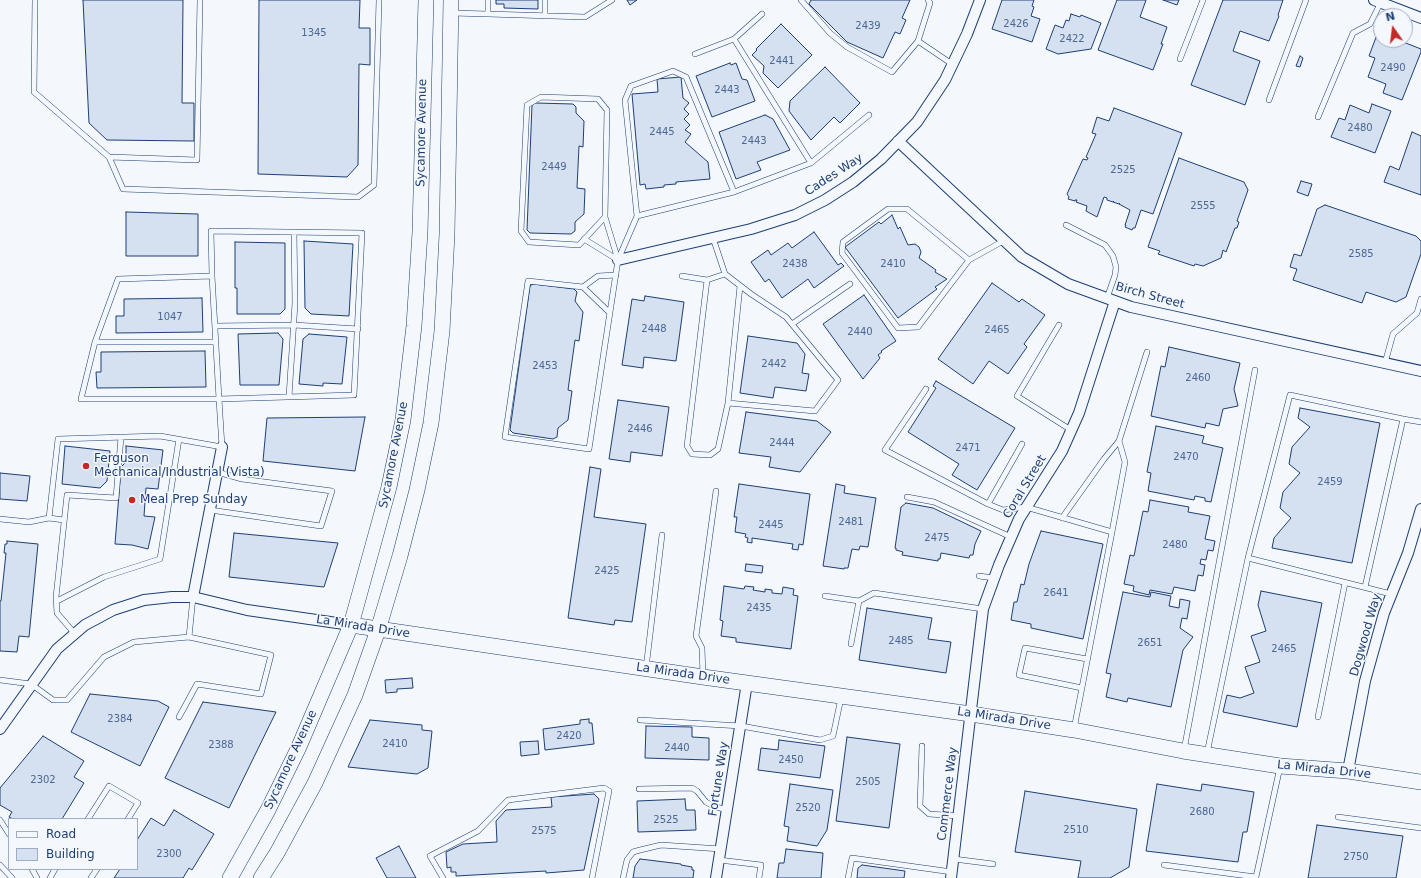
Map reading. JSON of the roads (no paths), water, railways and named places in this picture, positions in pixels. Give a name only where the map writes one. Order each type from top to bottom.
[{"type":"main road","name":"Sycamore Avenue","points":[[230,878],[268,810],[298,749],[351,625],[389,488],[402,420],[414,326],[420,232],[426,0]]},
{"type":"main road","points":[[261,878],[277,853],[315,782],[355,694],[378,630],[400,556],[417,490],[431,423],[442,331],[447,234],[450,7]]},
{"type":"main road","name":"La Mirada Drive","points":[[351,625],[646,669],[971,714],[1074,730],[1183,751],[1280,766],[1348,772],[1421,782]]},
{"type":"street","name":"Cades Way","points":[[618,260],[750,229],[795,215],[825,200],[864,173],[881,159],[917,122],[945,80],[967,34],[980,0]]},
{"type":"street","points":[[1378,1],[1421,18]]},
{"type":"street","name":"Birch Street","points":[[898,141],[1022,257],[1068,284],[1130,307],[1421,371]]},
{"type":"street","name":"Coral Street","points":[[971,714],[983,609],[994,578],[1019,519],[1062,450],[1079,413],[1111,300]]},
{"type":"street","points":[[193,597],[222,448]]},
{"type":"street","name":"Dogwood Way","points":[[1348,772],[1366,681],[1384,613],[1408,552],[1421,509]]},
{"type":"street","name":"La Mirada Drive","points":[[0,729],[57,649],[85,625],[113,610],[144,600],[172,597],[193,597],[247,610],[351,625]]},
{"type":"street","name":"Fortune Way","points":[[716,878],[747,683]]},
{"type":"street","name":"Commerce Way","points":[[952,875],[971,714]]},
{"type":"lane","points":[[35,0],[34,92],[108,157],[123,189],[358,197],[374,185],[379,0]]},
{"type":"lane","points":[[108,157],[197,160],[200,0]]},
{"type":"lane","points":[[488,0],[488,14]]},
{"type":"lane","points":[[545,0],[545,16]]},
{"type":"lane","points":[[450,7],[488,14],[585,17],[612,0]]},
{"type":"lane","points":[[801,0],[830,33],[847,47],[892,72],[918,41],[930,4],[928,0]]},
{"type":"lane","points":[[1180,59],[1203,0]]},
{"type":"lane","points":[[1269,100],[1306,0]]},
{"type":"lane","points":[[1318,118],[1353,33],[1370,24],[1378,1]]},
{"type":"lane","points":[[695,54],[734,39],[762,14]]},
{"type":"lane","points":[[734,39],[811,163]]},
{"type":"lane","points":[[918,41],[952,64]]},
{"type":"lane","points":[[610,313],[583,287],[528,281],[505,437],[589,448],[616,275],[618,260],[637,216],[625,100],[631,86],[673,71],[686,77],[734,192]]},
{"type":"lane","points":[[605,218],[579,245],[529,242],[521,231],[527,105],[541,96],[598,99],[607,110],[605,218],[618,260]]},
{"type":"lane","points":[[637,216],[734,192],[811,163],[869,114]]},
{"type":"lane","points":[[969,260],[907,209],[888,209],[843,242],[842,253],[898,328],[918,327],[969,260],[1005,240]]},
{"type":"lane","points":[[1066,226],[1105,245],[1113,256],[1116,267],[1111,300]]},
{"type":"lane","points":[[49,518],[58,439],[160,436],[222,448],[219,399],[216,342],[212,276],[211,231],[362,234],[354,395],[219,399],[81,399],[95,342],[118,279],[212,276]]},
{"type":"lane","points":[[289,397],[294,325],[294,232]]},
{"type":"lane","points":[[713,238],[725,274],[751,294],[786,317],[838,380],[815,411],[728,403]]},
{"type":"lane","points":[[584,239],[618,260]]},
{"type":"lane","points":[[682,276],[706,280],[725,274]]},
{"type":"lane","points":[[583,287],[598,276],[616,275]]},
{"type":"lane","points":[[706,280],[687,446],[692,454],[710,455],[718,449],[728,403],[740,286]]},
{"type":"lane","points":[[792,324],[850,284]]},
{"type":"lane","points":[[1385,363],[1393,334],[1417,313],[1421,299]]},
{"type":"lane","points":[[215,326],[294,325],[358,329]]},
{"type":"lane","points":[[1059,325],[1018,396],[1071,430]]},
{"type":"lane","points":[[95,342],[216,342]]},
{"type":"lane","points":[[1062,518],[1104,459],[1119,441],[1147,352]]},
{"type":"lane","points":[[1183,751],[1255,370]]},
{"type":"lane","points":[[926,388],[885,450],[988,504],[1003,510],[1026,507],[1112,532]]},
{"type":"lane","points":[[1207,755],[1248,558],[1290,396],[1421,422]]},
{"type":"lane","points":[[1365,587],[1403,419]]},
{"type":"lane","points":[[74,634],[57,613],[56,601],[67,495],[116,498],[121,437]]},
{"type":"lane","points":[[56,601],[104,577],[160,559],[179,439]]},
{"type":"lane","points":[[1074,730],[1125,462],[1119,441]]},
{"type":"lane","points":[[988,504],[1022,444]]},
{"type":"lane","points":[[210,510],[321,526],[332,491],[242,479],[217,472]]},
{"type":"lane","points":[[703,677],[702,648],[696,636],[716,491]]},
{"type":"lane","points":[[907,497],[934,502],[1011,537]]},
{"type":"lane","points":[[0,519],[29,522],[49,518],[64,520]]},
{"type":"lane","points":[[646,669],[662,535]]},
{"type":"lane","points":[[1248,558],[1391,594]]},
{"type":"lane","points":[[979,576],[994,578]]},
{"type":"lane","points":[[1318,718],[1345,583]]},
{"type":"lane","points":[[825,596],[859,601],[874,593],[983,609]]},
{"type":"lane","points":[[190,638],[193,597]]},
{"type":"lane","points":[[851,644],[859,601]]},
{"type":"lane","points":[[0,680],[31,684],[53,700],[67,700],[104,657],[134,642],[190,638],[271,655],[262,694],[197,684],[179,717]]},
{"type":"lane","points":[[1082,688],[1019,675],[1025,648],[1087,659]]},
{"type":"lane","points":[[640,720],[740,726],[820,740],[832,736],[842,696]]},
{"type":"lane","points":[[922,746],[920,806],[929,814],[959,816]]},
{"type":"lane","points":[[1164,865],[1256,876],[1280,766]]},
{"type":"lane","points":[[89,818],[109,786],[138,803],[129,818]]},
{"type":"lane","points":[[443,878],[430,856],[478,831],[508,800],[604,788],[609,791],[592,878]]},
{"type":"lane","points":[[639,789],[692,788],[697,791],[706,802],[713,806],[727,810]]},
{"type":"lane","points":[[1338,817],[1421,828]]},
{"type":"lane","points":[[0,820],[8,832]]},
{"type":"lane","points":[[623,878],[627,860],[632,852],[661,845],[721,849]]},
{"type":"lane","points":[[848,878],[852,858],[952,875]]},
{"type":"lane","points":[[954,859],[993,864]]},
{"type":"lane","points":[[719,860],[761,865],[759,878]]},
{"type":"lane","points":[[0,865],[12,878]]},
{"type":"place","name":"Ferguson Mechanical/Industrial (Vista)","points":[[86,466]]},
{"type":"place","name":"Meal Prep Sunday","points":[[132,500]]}]
